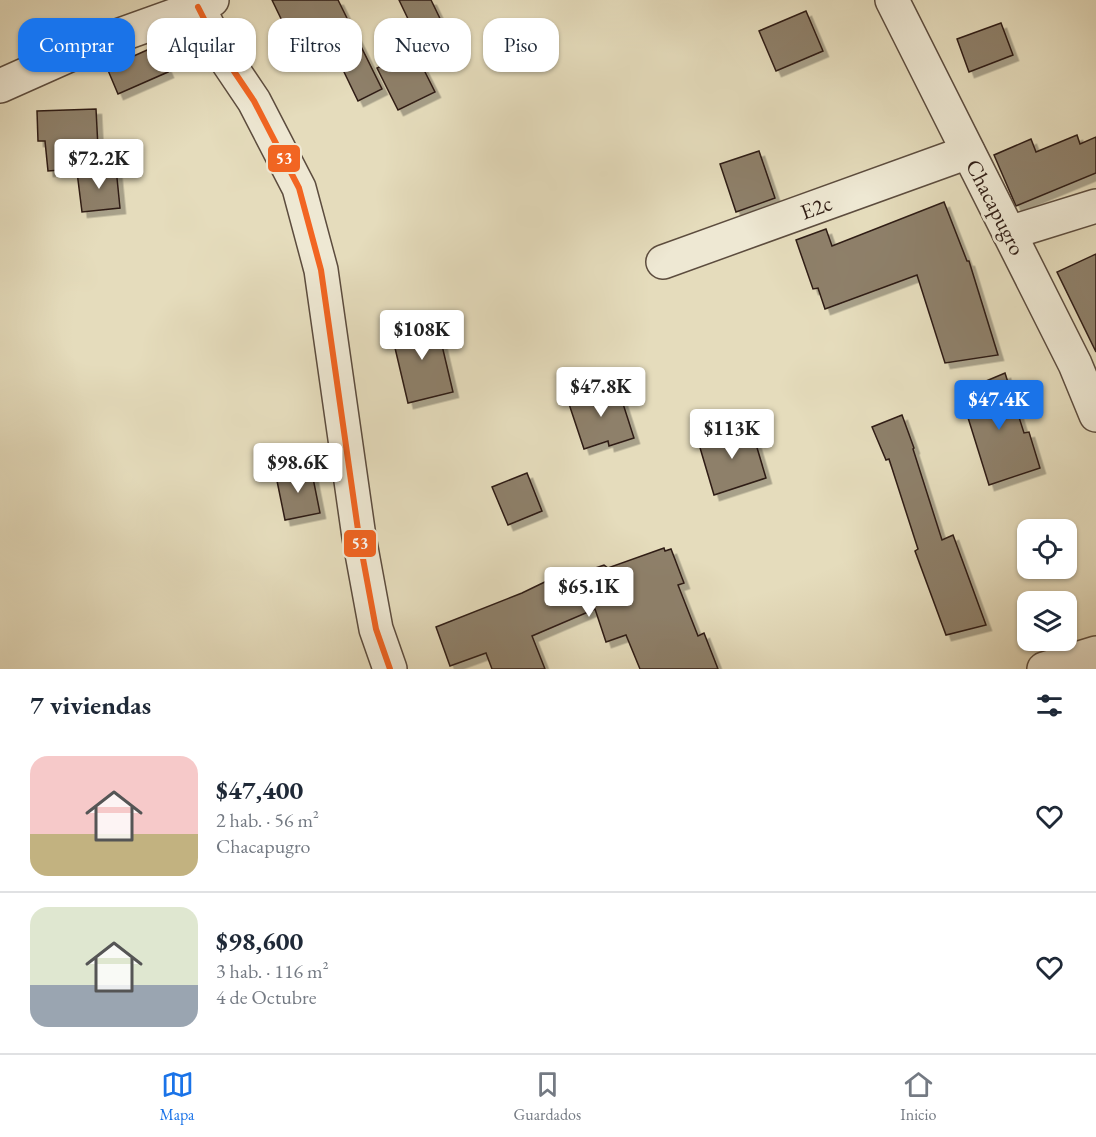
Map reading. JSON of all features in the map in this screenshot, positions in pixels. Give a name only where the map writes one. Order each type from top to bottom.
[{"type":"street","name":"Chacapugro","points":[[892,0],[1009,233],[1085,362],[1096,415]]},
{"type":"street","points":[[0,86],[92,45],[205,4],[220,52],[254,101],[299,188],[321,270],[359,537],[376,629],[390,669]]},
{"type":"street","name":"E2c","points":[[663,262],[968,152]]},
{"type":"street","points":[[1009,233],[1096,206]]},
{"type":"street","points":[[1044,669],[1096,653]]},
{"type":"building","points":[[272,0],[338,0],[347,18],[281,18]]},
{"type":"building","points":[[399,0],[431,0],[440,18],[408,18]]},
{"type":"building","points":[[806,11],[823,51],[776,71],[759,31]]},
{"type":"building","points":[[1001,23],[1013,55],[969,72],[957,39]]},
{"type":"building","points":[[362,49],[382,89],[358,101],[344,72],[362,72]]},
{"type":"building","points":[[147,50],[147,72],[168,72],[118,94],[109,72],[135,72],[135,55]]},
{"type":"building","points":[[379,72],[425,72],[435,92],[398,110]]},
{"type":"building","points":[[96,109],[99,167],[48,171],[45,141],[38,141],[37,111]]},
{"type":"building","points":[[1077,135],[1080,144],[1096,137],[1096,173],[1016,206],[994,155],[1031,139],[1036,152]]},
{"type":"building","points":[[759,151],[775,198],[736,212],[720,164]]},
{"type":"building","points":[[116,168],[120,208],[82,212],[77,172]]},
{"type":"building","points":[[944,202],[967,261],[969,261],[998,355],[945,363],[917,275],[825,309],[818,288],[813,289],[796,240],[826,229],[832,246]]},
{"type":"building","points":[[1096,254],[1096,352],[1057,272]]},
{"type":"building","points":[[436,320],[453,392],[408,403],[391,331]]},
{"type":"building","points":[[1005,373],[1024,433],[1029,432],[1040,468],[989,485],[960,392]]},
{"type":"building","points":[[617,385],[634,438],[609,446],[608,441],[584,449],[568,401]]},
{"type":"building","points":[[902,415],[942,540],[953,535],[986,625],[946,635],[915,551],[918,549],[889,459],[886,460],[872,427]]},
{"type":"building","points":[[750,424],[766,478],[714,495],[698,441]]},
{"type":"building","points":[[311,468],[320,513],[285,520],[276,476]]},
{"type":"building","points":[[527,473],[542,511],[508,525],[492,487]]},
{"type":"building","points":[[664,548],[665,551],[671,549],[684,583],[678,585],[698,636],[704,633],[718,669],[640,669],[626,635],[606,642],[595,609],[532,636],[545,669],[492,669],[486,653],[450,666],[436,627],[522,593],[555,577],[557,581],[604,565],[608,568]]},
{"type":"transit line","name":"53","points":[[198,7],[221,52],[254,101],[299,188],[321,270],[359,537],[376,629],[390,669]]}]
